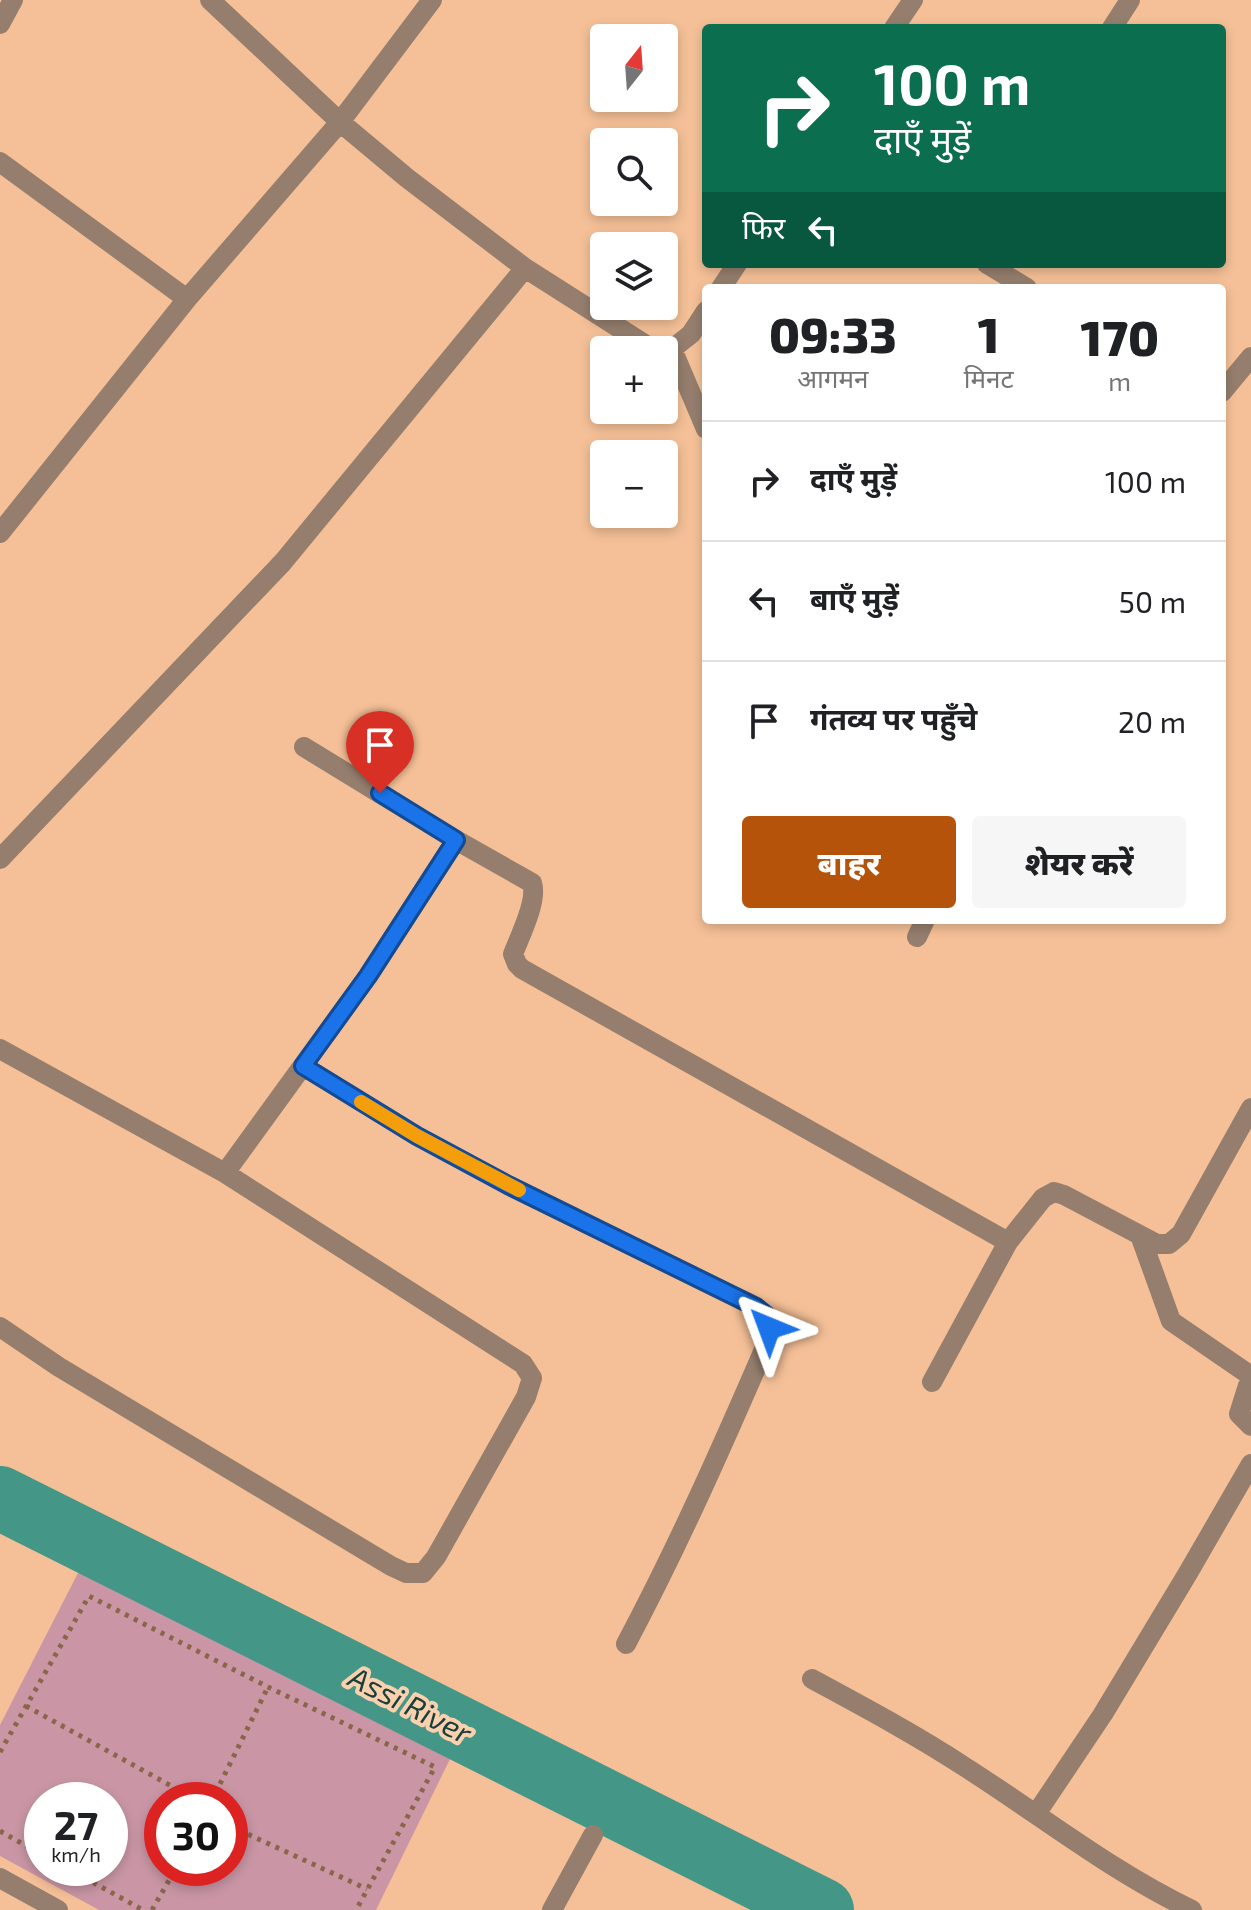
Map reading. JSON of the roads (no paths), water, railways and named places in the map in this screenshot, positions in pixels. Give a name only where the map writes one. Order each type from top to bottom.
[{"type":"street","points":[[0,24],[13,0]]},
{"type":"street","points":[[210,0],[340,122],[407,178],[525,268],[632,336]]},
{"type":"street","points":[[0,533],[187,299],[340,122],[432,0]]},
{"type":"street","points":[[897,24],[913,0]]},
{"type":"street","points":[[1115,24],[1130,0]]},
{"type":"street","points":[[0,162],[187,299]]},
{"type":"street","points":[[0,859],[283,562],[525,268]]},
{"type":"street","points":[[994,268],[1020,284]]},
{"type":"street","points":[[678,344],[691,334],[702,317]]},
{"type":"street","points":[[1226,387],[1251,357]]},
{"type":"street","points":[[678,363],[702,420]]},
{"type":"street","points":[[304,747],[532,883],[535,890],[533,900],[513,954],[522,969],[1008,1242]]},
{"type":"street","points":[[225,1173],[368,976],[456,840]]},
{"type":"street","points":[[0,1327],[59,1367],[406,1573],[423,1573],[436,1557],[526,1397],[532,1378],[523,1364],[225,1173],[1,1052]]},
{"type":"street","points":[[303,1066],[508,1185],[756,1307],[766,1315],[769,1328],[766,1345],[704,1488],[626,1644]]},
{"type":"street","points":[[932,1382],[1008,1242],[1043,1198],[1054,1192],[1064,1195],[1157,1244],[1169,1244],[1181,1234],[1251,1108]]},
{"type":"street","points":[[1140,1235],[1171,1321],[1251,1376],[1239,1414],[1251,1426]]},
{"type":"street","points":[[1036,1814],[1103,1714],[1251,1464]]},
{"type":"street","points":[[812,1679],[894,1723],[1127,1874],[1192,1910]]},
{"type":"street","points":[[552,1910],[593,1835]]},
{"type":"street","points":[[0,1878],[58,1910]]},
{"type":"waterway","name":"Assi River","points":[[0,1498],[822,1910]]}]
